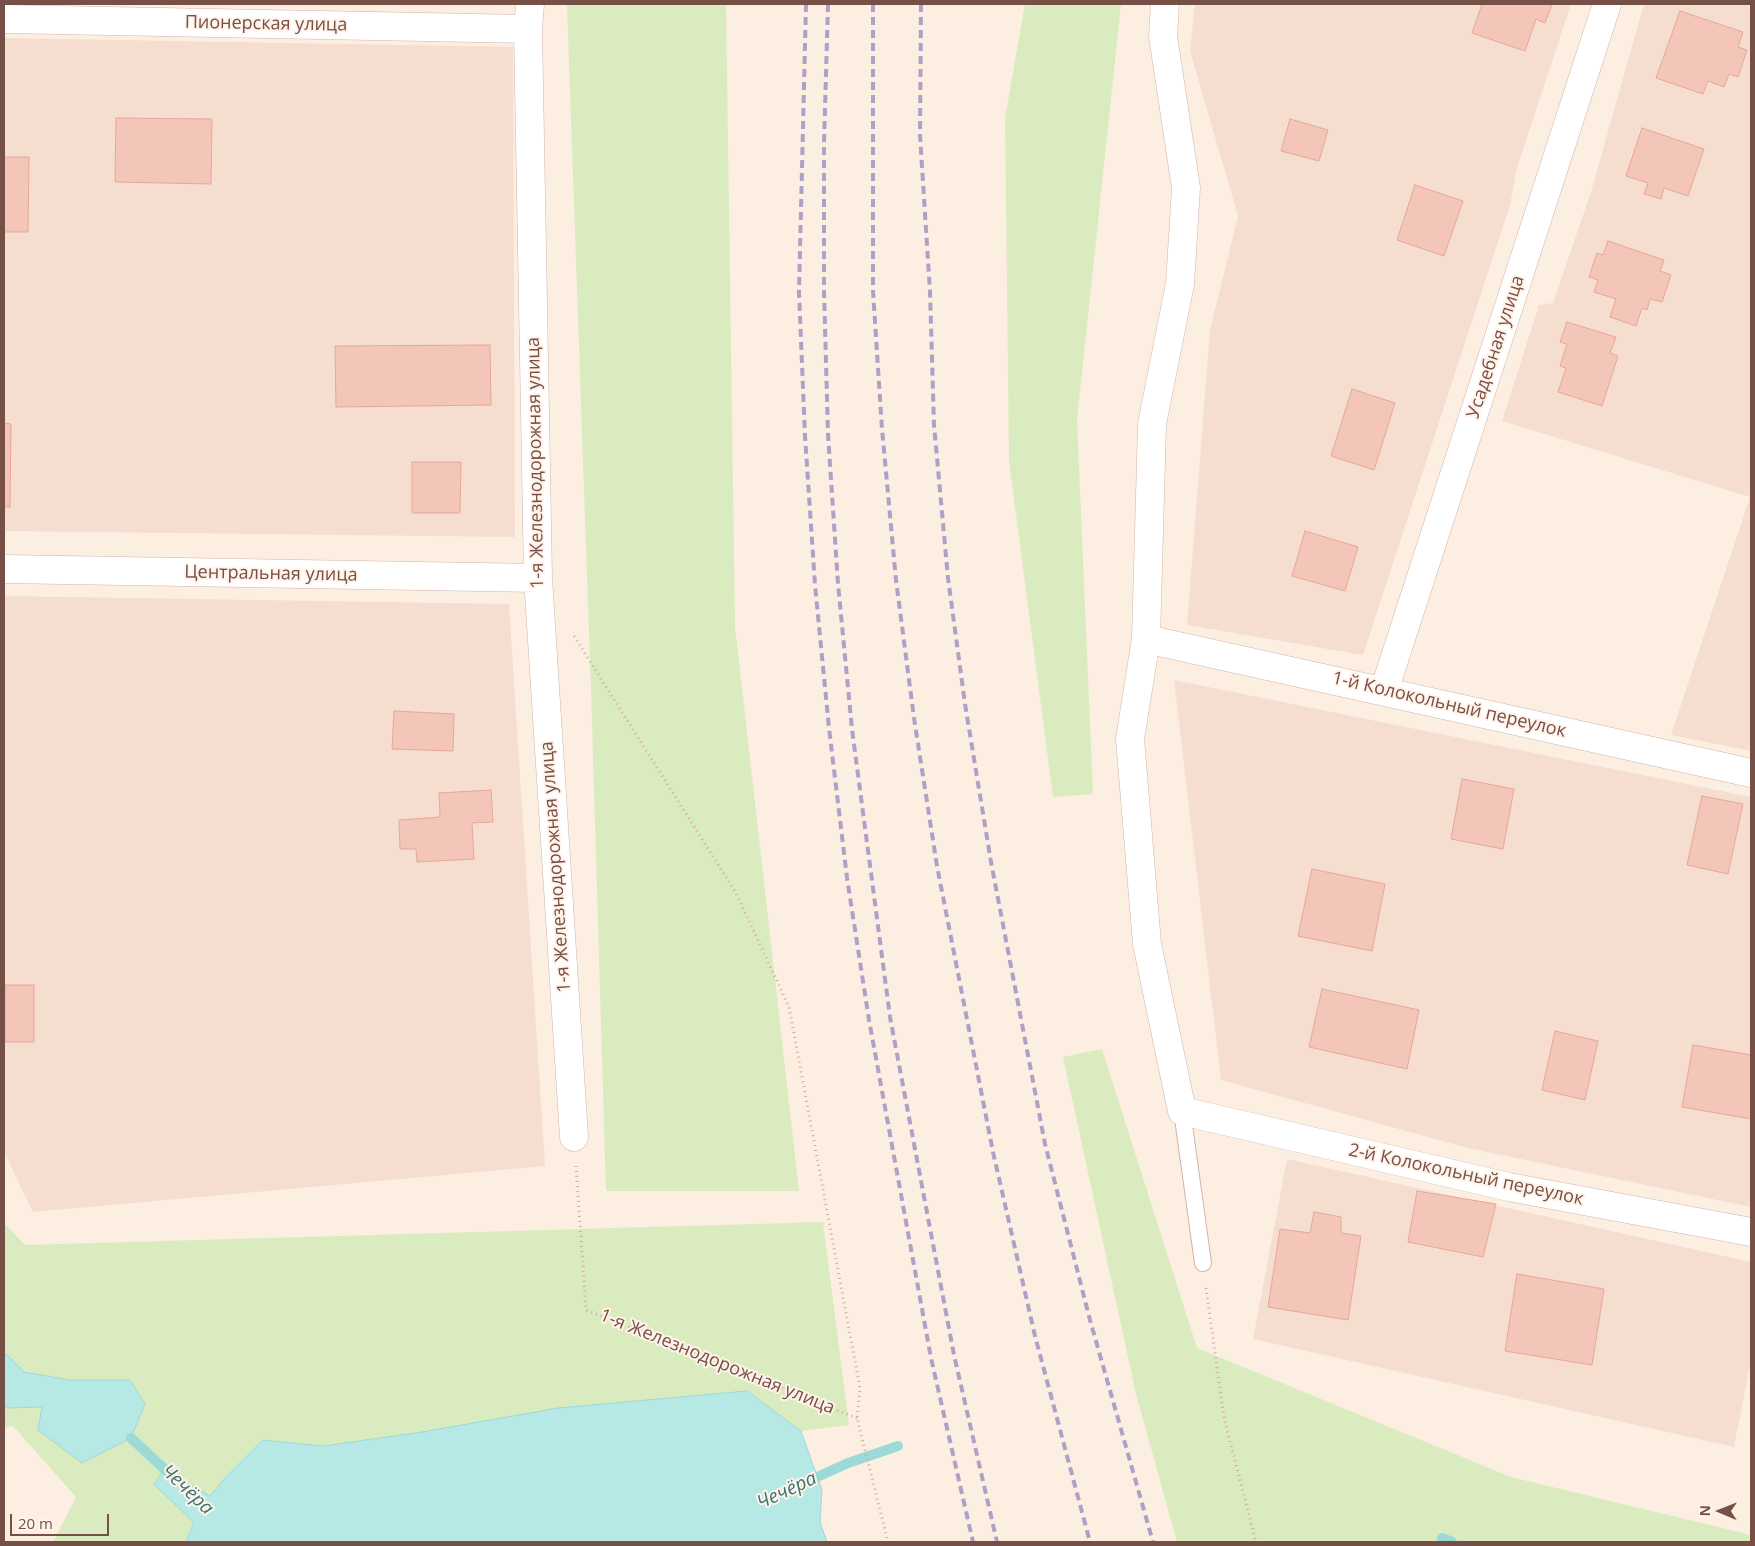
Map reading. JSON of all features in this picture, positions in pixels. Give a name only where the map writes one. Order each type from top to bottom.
[{"type":"street","points":[[1165,4],[1163,36],[1186,188],[1180,284],[1152,424],[1146,639],[1130,739],[1147,944],[1182,1111]]},
{"type":"street","name":"Усадебная улица","points":[[1384,691],[1608,4]]},
{"type":"street","name":"Пионерская улица","points":[[4,20],[529,16]]},
{"type":"street","name":"1-я Железнодорожная улица","points":[[529,16],[538,578],[574,1137]]},
{"type":"street","name":"Центральная улица","points":[[4,569],[538,578]]},
{"type":"street","name":"1-й Колокольный переулок","points":[[1146,639],[1751,773]]},
{"type":"street","name":"2-й Колокольный переулок","points":[[1182,1111],[1509,1187],[1751,1232]]},
{"type":"lane","points":[[1182,1111],[1203,1262]]},
{"type":"path","points":[[569,628],[736,893],[789,1007],[860,1388],[857,1418]]},
{"type":"path","name":"1-я Железнодорожная улица","points":[[574,1137],[586,1310],[857,1418],[888,1542]]},
{"type":"path","points":[[1203,1262],[1224,1418],[1256,1542]]},
{"type":"shaded area","points":[[1195,4],[1571,4],[1516,171],[1510,205],[1363,655],[1187,625],[1210,330],[1238,216],[1190,51]]},
{"type":"shaded area","points":[[1644,4],[1751,4],[1751,751],[1671,735],[1750,497],[1502,421],[1539,305],[1553,303],[1591,192]]},
{"type":"shaded area","points":[[4,38],[513,47],[515,537],[4,531]]},
{"type":"shaded area","points":[[4,596],[509,604],[545,1166],[33,1212],[4,1152]]},
{"type":"shaded area","points":[[1174,680],[1751,797],[1751,1207],[1468,1148],[1221,1080]]},
{"type":"shaded area","points":[[1287,1159],[1751,1262],[1751,1360],[1734,1447],[1253,1339]]},
{"type":"green space","points":[[567,4],[726,4],[735,626],[799,1191],[606,1191]]},
{"type":"green space","points":[[1025,4],[1121,4],[1077,420],[1093,794],[1053,797],[1009,461],[1005,118]]},
{"type":"green space","points":[[1102,1049],[1197,1348],[1511,1477],[1751,1535],[1751,1542],[1177,1542],[1136,1394],[1063,1057]]},
{"type":"green space","points":[[823,1222],[849,1425],[801,1431],[747,1391],[323,1446],[263,1440],[225,1478],[210,1497],[164,1470],[154,1484],[195,1523],[186,1542],[53,1542],[76,1497],[13,1426],[4,1428],[4,1405],[7,1408],[42,1407],[130,1380],[70,1380],[24,1372],[4,1352],[4,1223],[25,1245]]},
{"type":"water","points":[[4,1352],[24,1372],[70,1380],[130,1380],[145,1404],[131,1438],[82,1463],[38,1430],[42,1407],[7,1408],[4,1405]]},
{"type":"water","points":[[747,1391],[801,1431],[822,1490],[820,1522],[827,1542],[186,1542],[194,1523],[154,1484],[165,1469],[210,1496],[263,1440],[323,1446],[422,1432],[558,1408]]},
{"type":"building","points":[[1482,4],[1552,4],[1545,23],[1536,19],[1525,51],[1472,33]]},
{"type":"building","points":[[1680,11],[1743,32],[1738,47],[1747,50],[1738,77],[1729,74],[1724,87],[1708,81],[1703,94],[1656,78]]},
{"type":"building","points":[[116,118],[212,119],[211,184],[115,182]]},
{"type":"building","points":[[1290,119],[1328,130],[1319,161],[1281,151]]},
{"type":"building","points":[[1642,128],[1704,149],[1688,196],[1664,188],[1661,199],[1644,194],[1648,183],[1626,176]]},
{"type":"building","points":[[4,157],[29,157],[28,232],[4,232]]},
{"type":"building","points":[[1415,185],[1463,201],[1444,256],[1397,240]]},
{"type":"building","points":[[1608,241],[1664,260],[1660,271],[1671,275],[1662,302],[1650,299],[1647,310],[1642,308],[1636,326],[1610,317],[1616,299],[1594,292],[1598,280],[1589,277],[1597,253],[1603,255]]},
{"type":"building","points":[[1567,322],[1616,337],[1610,353],[1618,356],[1602,406],[1558,392],[1566,368],[1560,366],[1567,344],[1560,342]]},
{"type":"building","points":[[490,345],[491,405],[336,407],[335,346]]},
{"type":"building","points":[[1352,389],[1395,403],[1374,470],[1331,456]]},
{"type":"building","points":[[4,423],[11,424],[10,507],[4,507]]},
{"type":"building","points":[[412,462],[461,462],[460,513],[412,513]]},
{"type":"building","points":[[1305,531],[1358,547],[1345,591],[1292,576]]},
{"type":"building","points":[[394,711],[454,714],[453,751],[392,749]]},
{"type":"building","points":[[1462,779],[1514,789],[1503,849],[1451,839]]},
{"type":"building","points":[[491,790],[493,822],[472,823],[474,859],[417,862],[416,849],[400,849],[399,820],[440,817],[439,793]]},
{"type":"building","points":[[1702,796],[1743,804],[1728,874],[1687,865]]},
{"type":"building","points":[[1312,869],[1385,884],[1372,951],[1298,936]]},
{"type":"building","points":[[5,985],[34,985],[34,1042],[5,1042]]},
{"type":"building","points":[[1322,989],[1419,1010],[1407,1069],[1309,1047]]},
{"type":"building","points":[[1555,1031],[1598,1041],[1585,1100],[1542,1090]]},
{"type":"building","points":[[1693,1045],[1751,1055],[1751,1119],[1682,1107]]},
{"type":"building","points":[[1417,1191],[1496,1204],[1483,1257],[1408,1242]]},
{"type":"building","points":[[1314,1212],[1341,1217],[1341,1233],[1361,1236],[1348,1320],[1268,1307],[1280,1229],[1310,1233]]},
{"type":"building","points":[[1517,1274],[1604,1289],[1592,1365],[1505,1351]]},
{"type":"waterway","name":"Чечёра","points":[[131,1438],[174,1478]]},
{"type":"waterway","name":"Чечёра","points":[[806,1482],[848,1463],[898,1446]]},
{"type":"waterway","name":"Чечёра","points":[[1442,1538],[1452,1542]]},
{"type":"railway","points":[[806,4],[799,292],[805,436],[815,585],[829,728],[847,878],[869,1020],[931,1358],[973,1542]]},
{"type":"railway","points":[[828,4],[824,144],[824,290],[828,434],[838,584],[852,729],[890,1017],[954,1355],[997,1542]]},
{"type":"railway","points":[[873,4],[873,291],[882,429],[896,580],[914,718],[937,866],[993,1152],[1035,1336],[1090,1542]]},
{"type":"railway","points":[[921,4],[920,135],[930,292],[934,425],[948,578],[965,704],[991,862],[1045,1144],[1090,1320],[1153,1542]]}]
